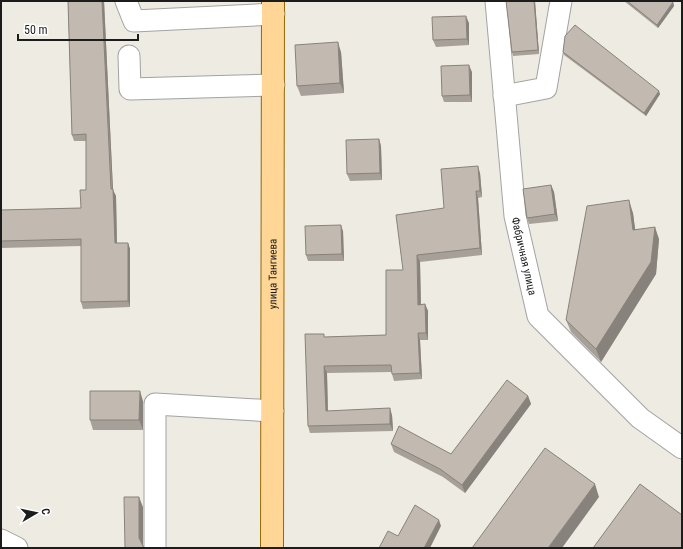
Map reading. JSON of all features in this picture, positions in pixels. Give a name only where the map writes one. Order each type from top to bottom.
[{"type":"main road","name":"улица Тангиева","points":[[272,548],[274,8]]},
{"type":"street","points":[[126,1],[134,20],[274,8]]},
{"type":"street","name":"Фабричная улица","points":[[496,1],[515,216],[538,316],[640,418],[682,448]]},
{"type":"street","points":[[504,96],[546,88],[561,1]]},
{"type":"street","points":[[129,56],[130,89],[274,85]]},
{"type":"street","points":[[155,548],[155,404],[273,411]]},
{"type":"street","points":[[1,540],[17,548]]},
{"type":"building","points":[[68,1],[102,1],[115,243],[128,243],[128,301],[81,302],[81,239],[1,241],[1,210],[81,208],[80,190],[86,190],[86,134],[72,135]]},
{"type":"building","points":[[506,1],[534,1],[538,50],[512,52]]},
{"type":"building","points":[[627,1],[672,1],[673,2],[657,25]]},
{"type":"building","points":[[466,16],[467,39],[433,40],[432,17]]},
{"type":"building","points":[[575,25],[659,91],[644,113],[563,52],[565,36]]},
{"type":"building","points":[[338,42],[340,83],[297,86],[295,45]]},
{"type":"building","points":[[469,65],[470,95],[442,96],[441,66]]},
{"type":"building","points":[[379,139],[380,173],[347,174],[346,140]]},
{"type":"building","points":[[478,166],[480,191],[476,191],[480,248],[417,255],[418,305],[425,304],[426,333],[418,333],[420,373],[392,374],[391,365],[324,366],[326,411],[390,408],[390,424],[308,426],[305,334],[324,334],[324,337],[386,335],[386,270],[403,270],[396,215],[444,208],[441,169]]},
{"type":"building","points":[[551,185],[555,214],[527,218],[523,189]]},
{"type":"building","points":[[629,200],[633,230],[655,227],[651,262],[596,349],[566,320],[587,206]]},
{"type":"building","points":[[341,225],[342,254],[306,255],[305,226]]},
{"type":"building","points":[[507,380],[528,396],[462,485],[440,469],[391,444],[399,426],[451,454]]},
{"type":"building","points":[[90,391],[140,391],[139,420],[90,420]]},
{"type":"building","points":[[545,448],[595,484],[548,548],[472,548]]},
{"type":"building","points":[[640,484],[682,515],[682,548],[593,548]]},
{"type":"building","points":[[124,497],[139,497],[139,538],[144,548],[125,548]]},
{"type":"building","points":[[415,505],[439,520],[424,548],[379,548],[388,531],[398,536]]}]
